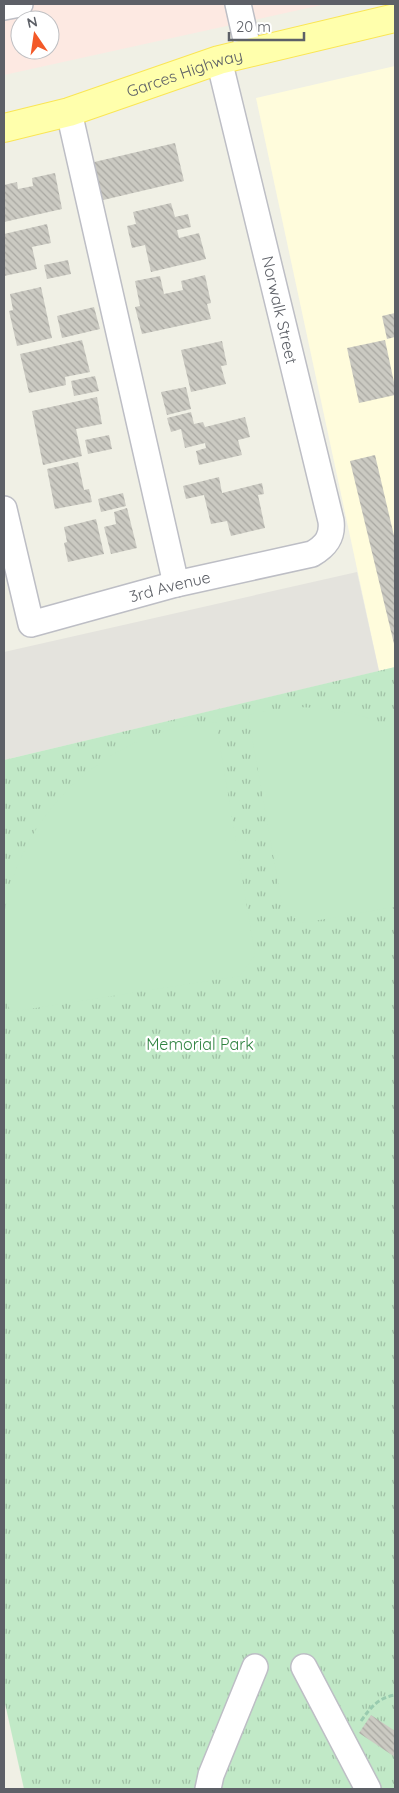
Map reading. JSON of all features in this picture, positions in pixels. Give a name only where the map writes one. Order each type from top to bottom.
[{"type":"main road","name":"Garces Highway","points":[[4,128],[69,112],[219,60],[395,18]]},
{"type":"street","points":[[4,7],[20,4]]},
{"type":"street","points":[[238,4],[249,53]]},
{"type":"street","name":"Norwalk Street","points":[[219,60],[330,521],[331,533],[328,540],[324,546],[312,554]]},
{"type":"street","points":[[69,112],[176,584]]},
{"type":"street","name":"3rd Avenue","points":[[4,509],[31,624],[176,584],[312,554]]},
{"type":"street","points":[[208,1789],[211,1775],[255,1667]]},
{"type":"street","points":[[304,1667],[368,1789]]},
{"type":"path","points":[[345,1745],[371,1707],[385,1697],[395,1695]]},
{"type":"shaded area","points":[[4,4],[326,4],[4,75]]},
{"type":"shaded area","points":[[395,66],[395,667],[379,671],[256,98]]},
{"type":"shaded area","points":[[357,572],[379,671],[4,760],[4,652]]},
{"type":"green space","name":"Memorial Park","points":[[395,667],[395,1789],[24,1789],[4,1699],[4,760]]},
{"type":"green space","points":[[296,707],[347,712],[372,719],[395,730],[395,907],[302,923],[283,910],[248,715]]},
{"type":"green space","points":[[216,722],[255,955],[240,976],[10,1012],[4,985],[4,917],[11,886],[22,856],[37,828],[56,803],[78,780],[103,761],[130,745],[167,731]]},
{"type":"building","points":[[175,143],[184,181],[99,201],[90,163]]},
{"type":"building","points":[[55,173],[62,209],[4,222],[4,185],[17,182],[18,189],[33,186],[32,178]]},
{"type":"building","points":[[171,203],[175,217],[188,214],[191,227],[177,230],[179,238],[199,233],[206,259],[151,272],[145,245],[132,248],[127,226],[136,224],[133,212]]},
{"type":"building","points":[[47,224],[51,243],[32,247],[37,269],[4,276],[4,234]]},
{"type":"building","points":[[68,260],[71,274],[47,279],[44,265]]},
{"type":"building","points":[[205,275],[211,303],[207,304],[211,319],[142,334],[135,307],[140,306],[135,281],[160,276],[164,294],[183,290],[181,281]]},
{"type":"building","points":[[41,287],[52,338],[17,346],[9,311],[13,310],[10,294]]},
{"type":"building","points":[[94,307],[100,329],[62,338],[57,316]]},
{"type":"building","points":[[395,313],[395,337],[387,339],[382,316]]},
{"type":"building","points":[[82,340],[90,372],[65,377],[66,385],[29,393],[20,354]]},
{"type":"building","points":[[385,340],[395,395],[359,403],[347,348]]},
{"type":"building","points":[[222,341],[227,365],[221,366],[226,384],[191,392],[181,350]]},
{"type":"building","points":[[95,376],[99,391],[74,396],[71,381]]},
{"type":"building","points":[[186,387],[191,409],[167,415],[161,392]]},
{"type":"building","points":[[97,397],[102,424],[76,429],[82,456],[43,465],[32,411]]},
{"type":"building","points":[[191,412],[194,424],[203,422],[205,427],[245,417],[250,437],[238,440],[242,455],[199,465],[196,451],[206,448],[205,443],[185,448],[181,429],[171,432],[167,418]]},
{"type":"building","points":[[109,435],[112,449],[88,454],[85,440]]},
{"type":"building","points":[[375,455],[395,540],[395,648],[350,461]]},
{"type":"building","points":[[78,462],[84,490],[89,489],[92,502],[55,509],[47,469]]},
{"type":"building","points":[[219,477],[222,493],[262,483],[264,494],[258,495],[265,528],[231,536],[227,521],[211,524],[204,495],[186,499],[183,486]]},
{"type":"building","points":[[123,493],[126,506],[101,512],[98,499]]},
{"type":"building","points":[[127,508],[137,548],[111,554],[104,527],[116,524],[114,512]]},
{"type":"building","points":[[96,519],[104,554],[68,562],[64,543],[67,542],[64,527]]},
{"type":"building","points":[[371,1715],[395,1731],[395,1757],[359,1733]]}]
